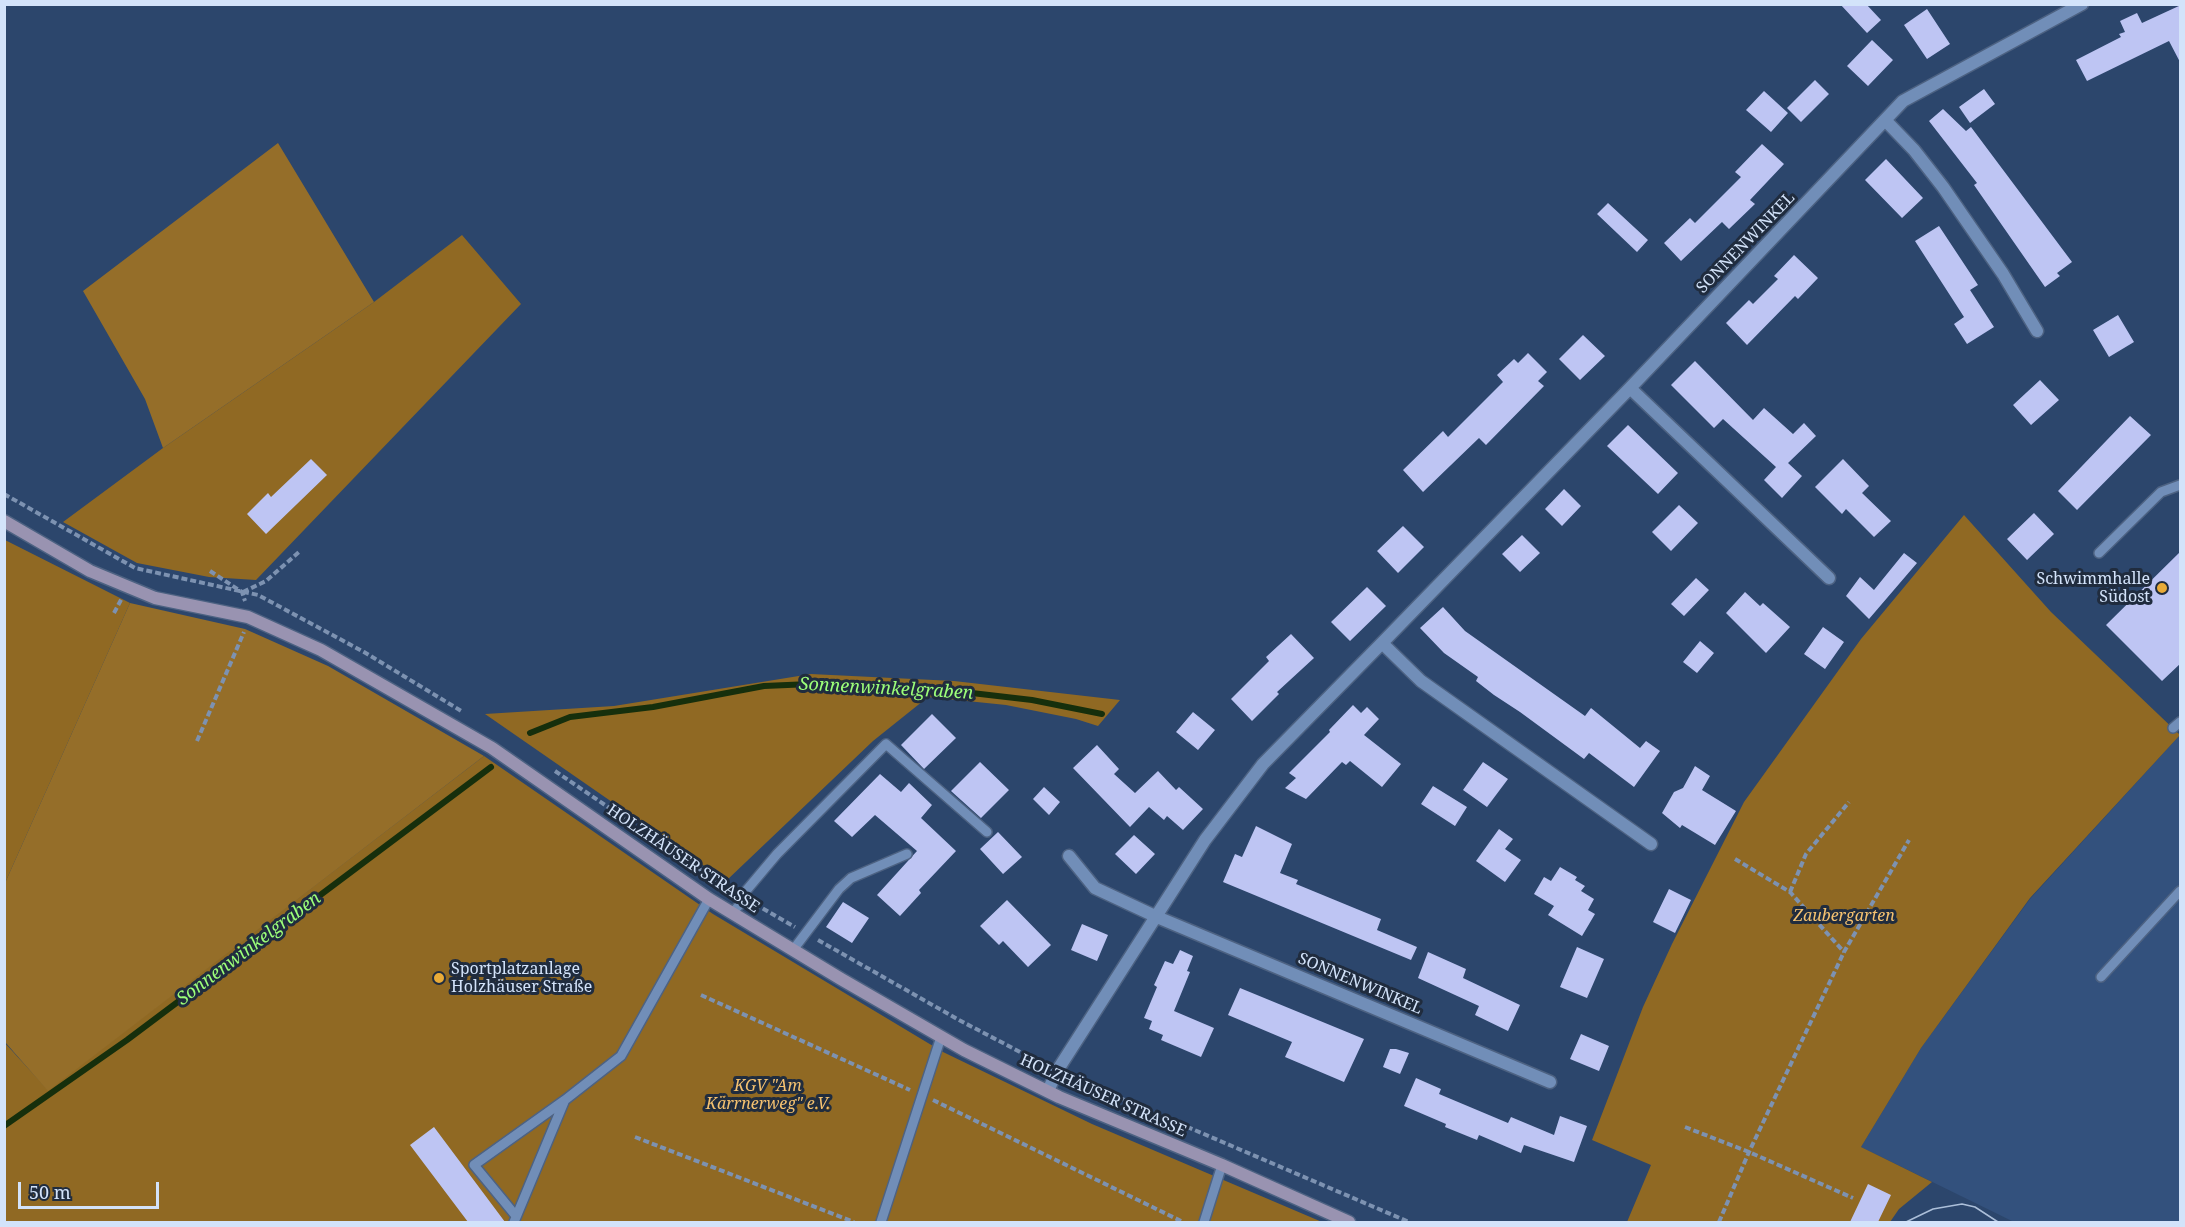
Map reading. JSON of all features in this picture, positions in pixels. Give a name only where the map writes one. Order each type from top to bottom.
[{"type":"main road","name":"HOLZHÄUSER STRASSE","points":[[4,521],[90,571],[155,598],[248,616],[321,650],[492,748],[732,913],[964,1050],[1048,1091],[1349,1222]]},
{"type":"street","name":"SONNENWINKEL","points":[[1048,1091],[1057,1071],[1205,840],[1263,764],[1630,388],[1903,101],[2082,4]]},
{"type":"street","points":[[1885,120],[1914,150],[1943,187],[2003,274],[2037,331]]},
{"type":"street","points":[[1630,388],[1829,578]]},
{"type":"street","points":[[1382,643],[1421,681],[1651,844]]},
{"type":"street","name":"SONNENWINKEL","points":[[1069,856],[1095,888],[1157,917],[1550,1082]]},
{"type":"lane","points":[[2099,554],[2161,492],[2181,485]]},
{"type":"lane","points":[[732,913],[745,898],[745,892],[777,854],[886,744],[987,832]]},
{"type":"lane","points":[[793,950],[839,889],[851,878],[907,854]]},
{"type":"lane","points":[[2101,977],[2181,891]]},
{"type":"lane","points":[[515,1219],[474,1165],[565,1100],[621,1056],[709,898]]},
{"type":"lane","points":[[881,1222],[924,1096],[941,1037]]},
{"type":"lane","points":[[515,1219],[565,1100]]},
{"type":"lane","points":[[1204,1222],[1222,1165]]},
{"type":"path","points":[[4,494],[135,568],[258,596]]},
{"type":"path","points":[[242,592],[266,581],[298,552]]},
{"type":"path","points":[[197,741],[245,629],[248,616],[242,592],[210,571]]},
{"type":"path","points":[[1790,892],[1806,854],[1849,802]]},
{"type":"path","points":[[1719,1222],[1749,1152],[1844,952],[1909,840]]},
{"type":"path","points":[[1735,859],[1790,892],[1844,952]]},
{"type":"path","points":[[701,995],[924,1096],[1183,1222]]},
{"type":"path","points":[[1685,1127],[1749,1152],[1853,1198]]},
{"type":"path","points":[[635,1137],[854,1222]]},
{"type":"shaded area","points":[[278,143],[374,302],[163,448],[145,399],[83,291]]},
{"type":"shaded area","points":[[130,603],[245,629],[328,666],[484,756],[48,1091],[5,1042],[5,883]]},
{"type":"shaded area","points":[[2180,735],[2180,1222],[2014,1222],[1861,1147],[1921,1048],[2030,899]]},
{"type":"green space","points":[[462,235],[521,304],[256,580],[209,577],[137,563],[63,522],[163,448],[374,302]]},
{"type":"green space","name":"Zaubergarten","points":[[1964,515],[2051,612],[2180,735],[2030,898],[1921,1048],[1861,1147],[1932,1182],[1899,1209],[1890,1222],[1627,1222],[1651,1165],[1592,1140],[1643,1007],[1672,944],[1744,802],[1861,639]]},
{"type":"green space","points":[[5,540],[130,603],[5,883]]},
{"type":"green space","points":[[811,674],[954,681],[1120,700],[1098,726],[1076,719],[1006,705],[928,697],[873,741],[726,881],[485,714],[614,706]]},
{"type":"green space","name":"Sportplatzanlage Holzhäuser Straße","points":[[484,756],[713,914],[943,1052],[1092,1124],[1322,1222],[5,1222],[4,1042],[48,1090]]},
{"type":"building","points":[[1840,4],[1866,4],[1881,20],[1867,33]]},
{"type":"building","points":[[2181,5],[2181,64],[2169,41],[2087,81],[2076,60],[2121,37],[2119,34],[2125,32],[2120,21],[2137,13],[2142,23]]},
{"type":"building","points":[[1927,9],[1950,44],[1927,59],[1904,25]]},
{"type":"building","points":[[1872,40],[1893,60],[1868,86],[1847,66]]},
{"type":"building","points":[[1815,80],[1829,94],[1801,122],[1787,108]]},
{"type":"building","points":[[1984,89],[1995,104],[1970,123],[1959,107]]},
{"type":"building","points":[[1764,91],[1788,113],[1771,132],[1746,110]]},
{"type":"building","points":[[1943,109],[1966,131],[1971,127],[2072,262],[2057,273],[2060,276],[2045,287],[1974,185],[1977,183],[1929,121]]},
{"type":"building","points":[[1762,144],[1784,164],[1750,200],[1755,204],[1729,229],[1722,222],[1681,261],[1664,243],[1690,218],[1695,223],[1741,177],[1735,172]]},
{"type":"building","points":[[1886,159],[1923,198],[1902,218],[1865,180]]},
{"type":"building","points":[[1608,203],[1648,240],[1637,252],[1597,214]]},
{"type":"building","points":[[1939,226],[1978,285],[1970,290],[1994,327],[1967,344],[1954,324],[1964,317],[1915,241]]},
{"type":"building","points":[[1794,255],[1818,278],[1798,299],[1795,296],[1747,345],[1726,323],[1749,300],[1753,304],[1778,279],[1774,276]]},
{"type":"building","points":[[2118,315],[2134,342],[2109,357],[2093,330]]},
{"type":"building","points":[[1583,335],[1605,356],[1580,380],[1559,359]]},
{"type":"building","points":[[1528,353],[1547,372],[1538,381],[1544,386],[1486,445],[1479,438],[1423,492],[1403,470],[1443,431],[1448,437],[1503,382],[1497,375],[1514,359],[1518,363]]},
{"type":"building","points":[[1695,361],[1753,420],[1764,408],[1793,434],[1804,423],[1816,436],[1788,463],[1802,476],[1782,498],[1764,480],[1776,467],[1723,419],[1714,428],[1671,385]]},
{"type":"building","points":[[2040,380],[2059,400],[2031,425],[2013,405]]},
{"type":"building","points":[[2130,416],[2151,435],[2077,510],[2058,491]]},
{"type":"building","points":[[1628,425],[1678,473],[1658,494],[1607,446]]},
{"type":"building","points":[[311,459],[327,475],[266,534],[247,514],[268,493],[271,497]]},
{"type":"building","points":[[1843,459],[1869,486],[1862,493],[1891,521],[1874,537],[1846,509],[1842,514],[1815,487]]},
{"type":"building","points":[[1564,489],[1581,506],[1562,526],[1545,509]]},
{"type":"building","points":[[1679,505],[1698,523],[1671,551],[1652,532]]},
{"type":"building","points":[[2034,513],[2054,534],[2027,560],[2007,539]]},
{"type":"building","points":[[1403,526],[1424,547],[1398,573],[1377,551]]},
{"type":"building","points":[[1522,535],[1540,553],[1520,572],[1502,554]]},
{"type":"building","name":"Schwimmhalle Südost","points":[[2181,551],[2181,663],[2162,681],[2106,625]]},
{"type":"building","points":[[1904,553],[1917,563],[1869,619],[1846,596],[1860,577],[1874,590]]},
{"type":"building","points":[[1696,578],[1709,590],[1684,616],[1671,604]]},
{"type":"building","points":[[1367,587],[1386,606],[1350,641],[1331,622]]},
{"type":"building","points":[[1745,592],[1760,606],[1763,603],[1790,627],[1766,653],[1726,613]]},
{"type":"building","points":[[1443,607],[1465,631],[1585,716],[1591,708],[1640,748],[1646,741],[1660,751],[1634,787],[1589,753],[1584,759],[1494,695],[1476,681],[1478,677],[1444,653],[1420,628]]},
{"type":"building","points":[[1823,627],[1844,642],[1825,669],[1804,654]]},
{"type":"building","points":[[1291,634],[1314,658],[1277,692],[1279,694],[1252,721],[1231,699],[1269,661],[1266,657]]},
{"type":"building","points":[[1700,641],[1714,653],[1697,673],[1683,662]]},
{"type":"building","points":[[1353,705],[1361,713],[1367,707],[1379,719],[1364,735],[1401,764],[1382,787],[1350,761],[1346,765],[1342,762],[1306,799],[1285,788],[1296,778],[1289,773]]},
{"type":"building","points":[[1193,712],[1215,730],[1198,750],[1176,732]]},
{"type":"building","points":[[932,714],[956,738],[924,769],[901,745]]},
{"type":"building","points":[[1097,745],[1119,769],[1114,774],[1135,793],[1158,771],[1176,790],[1179,787],[1203,809],[1183,830],[1167,816],[1164,820],[1149,807],[1130,827],[1073,768]]},
{"type":"building","points":[[980,762],[1009,790],[981,818],[951,791]]},
{"type":"building","points":[[1483,762],[1508,779],[1487,807],[1463,790]]},
{"type":"building","points":[[1695,766],[1710,776],[1702,790],[1736,811],[1715,845],[1682,825],[1680,828],[1662,813],[1674,792],[1683,788]]},
{"type":"building","points":[[880,774],[901,792],[909,783],[932,805],[921,818],[956,851],[919,890],[921,893],[900,916],[877,895],[917,851],[875,815],[852,837],[834,821]]},
{"type":"building","points":[[1433,786],[1467,807],[1455,826],[1421,804]]},
{"type":"building","points":[[1044,787],[1060,802],[1049,815],[1033,799]]},
{"type":"building","points":[[1256,826],[1292,844],[1280,873],[1298,880],[1296,884],[1381,919],[1377,930],[1417,947],[1411,960],[1223,882],[1235,854],[1242,857]]},
{"type":"building","points":[[1499,829],[1513,839],[1505,849],[1521,860],[1505,882],[1476,861]]},
{"type":"building","points":[[998,832],[1022,857],[1003,874],[980,849]]},
{"type":"building","points":[[1134,835],[1155,854],[1136,874],[1115,854]]},
{"type":"building","points":[[1560,867],[1577,877],[1575,880],[1585,886],[1581,891],[1594,899],[1588,910],[1595,914],[1582,936],[1548,915],[1554,906],[1534,894],[1544,877],[1551,881]]},
{"type":"building","points":[[1669,889],[1691,900],[1675,933],[1653,922]]},
{"type":"building","points":[[1007,900],[1051,945],[1028,967],[1003,941],[999,945],[980,926]]},
{"type":"building","points":[[843,902],[869,918],[852,943],[826,927]]},
{"type":"building","points":[[1082,924],[1108,935],[1097,961],[1071,950]]},
{"type":"building","points":[[1577,947],[1604,959],[1587,998],[1560,987]]},
{"type":"building","points":[[1180,950],[1193,956],[1187,971],[1190,972],[1174,1011],[1214,1028],[1201,1057],[1161,1040],[1163,1035],[1149,1029],[1152,1021],[1144,1018],[1157,987],[1154,985],[1165,961],[1173,964]]},
{"type":"building","points":[[1428,952],[1466,969],[1463,978],[1520,1005],[1508,1031],[1475,1015],[1479,1006],[1418,978]]},
{"type":"building","points":[[1240,988],[1364,1039],[1344,1082],[1285,1057],[1292,1042],[1228,1015]]},
{"type":"building","points":[[1581,1034],[1609,1046],[1599,1071],[1570,1059]]},
{"type":"building","points":[[1390,1049],[1409,1053],[1400,1074],[1383,1067]]},
{"type":"building","points":[[1416,1078],[1441,1089],[1439,1094],[1508,1123],[1511,1117],[1554,1135],[1560,1116],[1587,1126],[1574,1162],[1524,1145],[1521,1153],[1479,1135],[1477,1140],[1404,1106]]},
{"type":"building","points":[[434,1127],[505,1222],[468,1222],[410,1145]]},
{"type":"building","points":[[1868,1184],[1891,1195],[1878,1222],[1850,1222]]},
{"type":"waterway","name":"Sonnenwinkelgraben","points":[[530,733],[570,717],[653,707],[764,686],[834,683],[946,690],[1032,700],[1102,714]]},
{"type":"waterway","name":"Sonnenwinkelgraben","points":[[4,1126],[127,1040],[491,767]]},
{"type":"tram line","points":[[1906,1222],[1933,1209],[1962,1204],[1975,1207],[1998,1222]]},
{"type":"place","name":"Schwimmhalle Südost","points":[[2162,588]]},
{"type":"place","name":"Sportplatzanlage Holzhäuser Straße","points":[[439,978]]},
{"type":"park label","name":"KGV \"Am Kärrnerweg\" e.V.","points":[[768,1095]]}]
